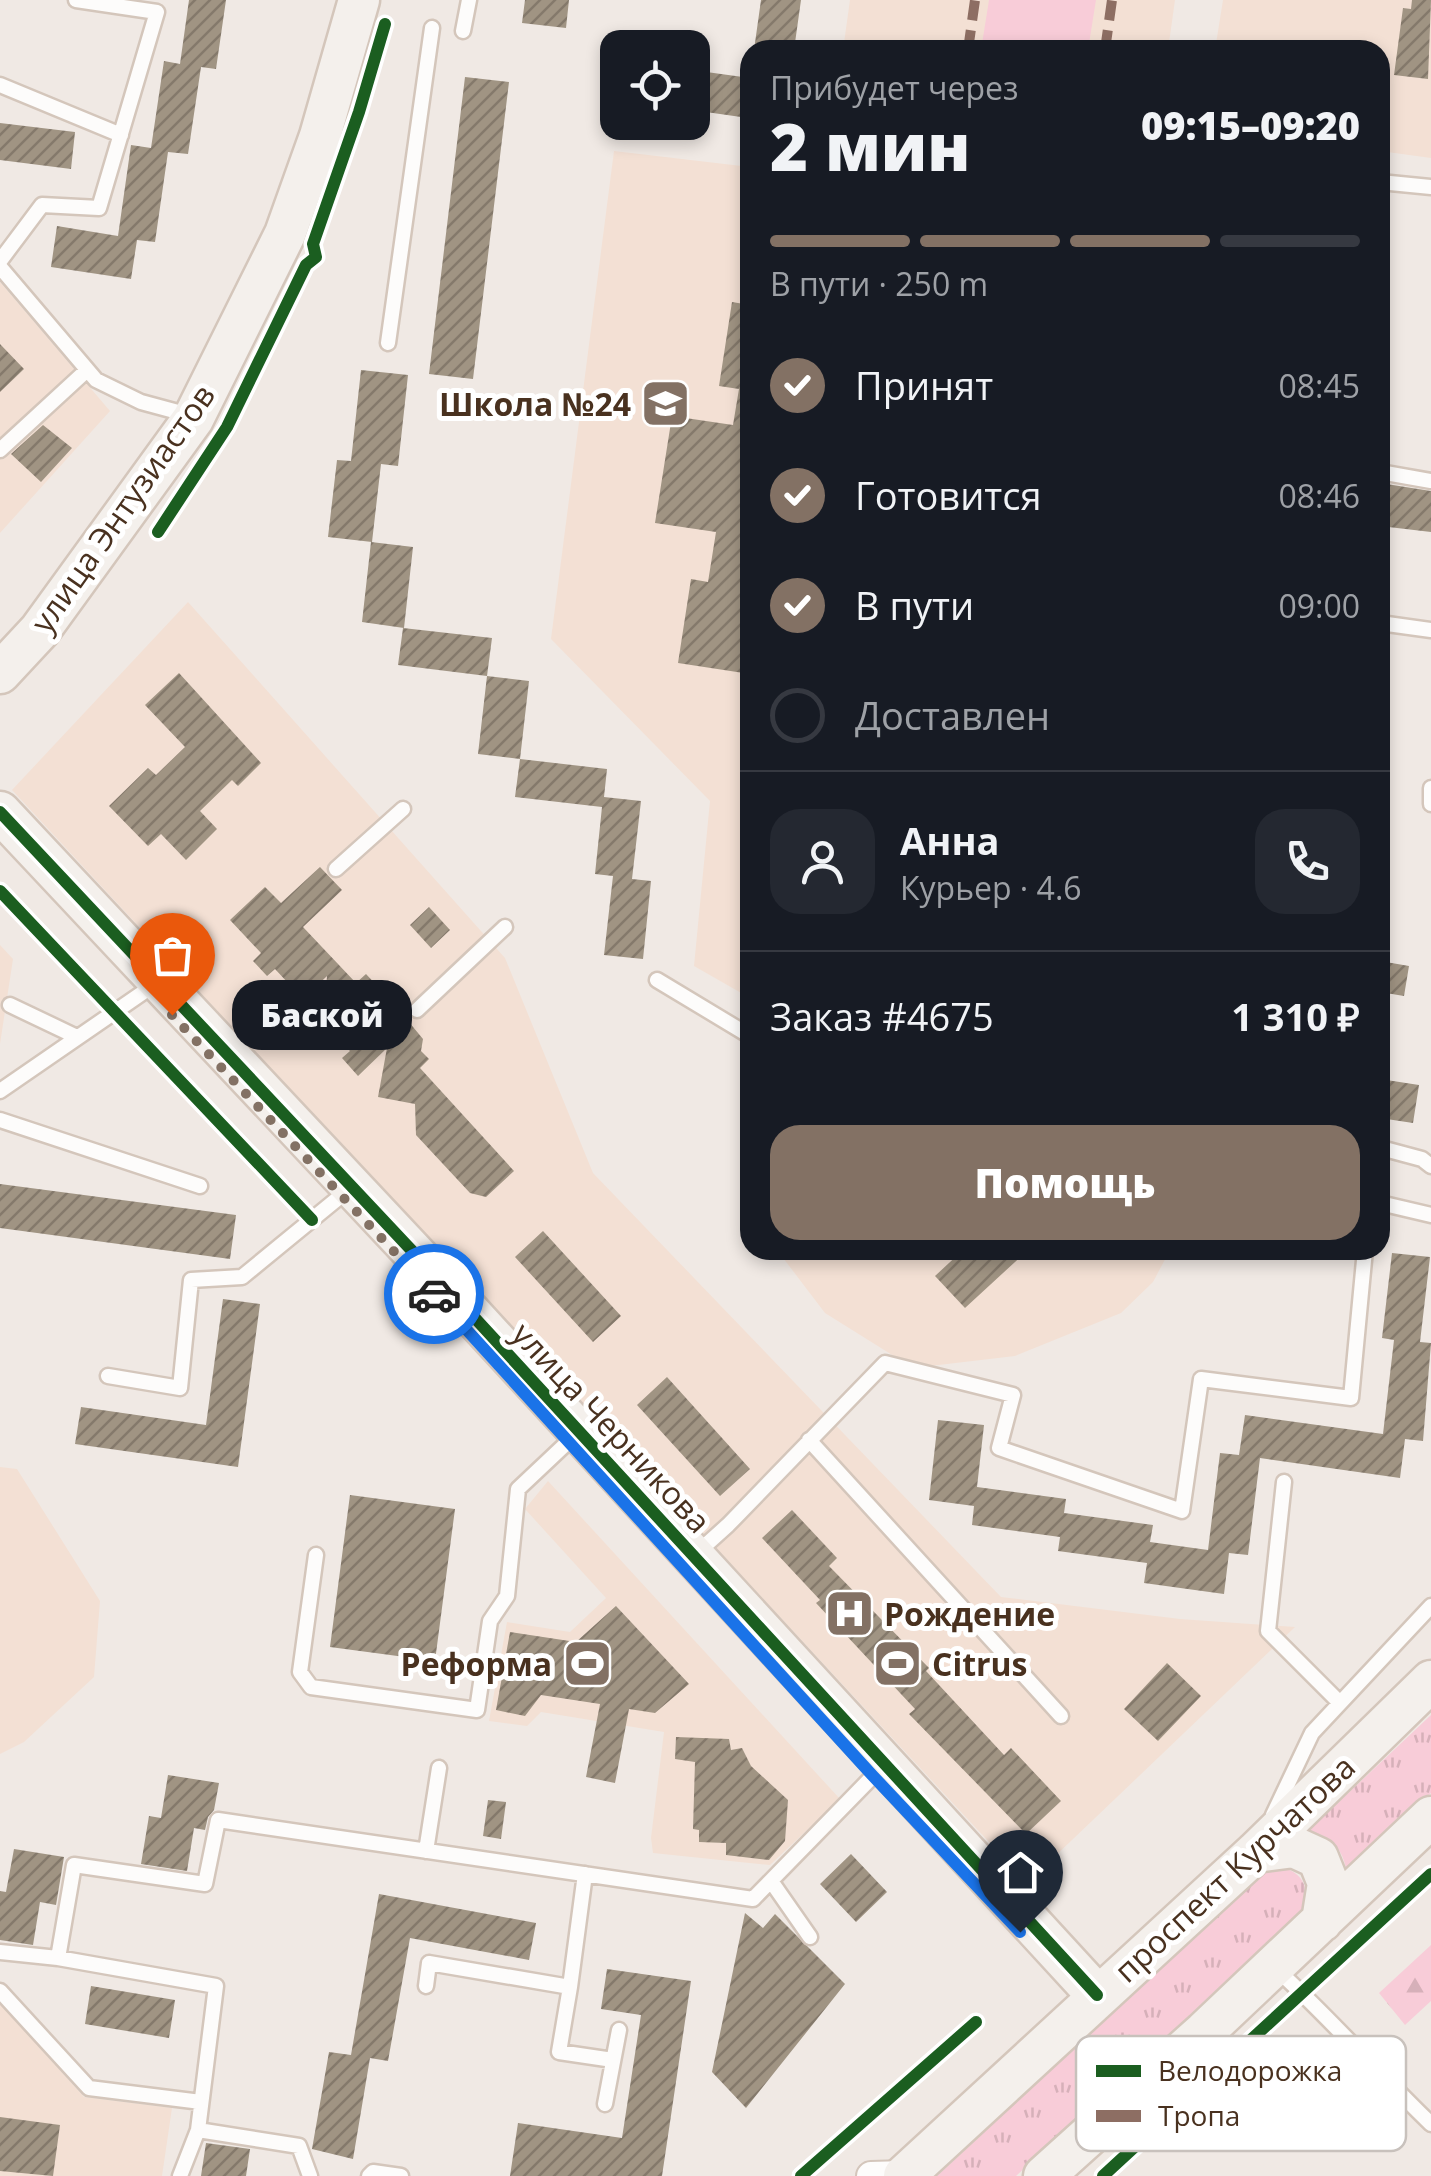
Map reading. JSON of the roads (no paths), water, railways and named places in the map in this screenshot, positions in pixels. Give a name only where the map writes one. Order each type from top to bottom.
[{"type":"street","points":[[0,645],[27,618],[178,412],[270,232],[340,30],[344,0]]},
{"type":"street","name":"улица Энтузиастов","points":[[0,673],[40,630],[192,419],[284,234],[320,136],[359,0]]},
{"type":"street","name":"улица Черникова","points":[[0,812],[693,1556],[1092,2000]]},
{"type":"street","name":"улица Черникова","points":[[0,832],[570,1440],[873,1776]]},
{"type":"street","name":"проспект Курчатова","points":[[905,2176],[1256,1852],[1431,1680]]},
{"type":"street","points":[[873,1776],[1092,2000]]},
{"type":"street","points":[[1200,2036],[1431,1817]]},
{"type":"street","points":[[1256,1852],[1294,1847],[1318,1858],[1328,1884],[1322,1921]]},
{"type":"street","points":[[1059,2172],[1081,2151]]},
{"type":"street","points":[[872,2176],[905,2176]]},
{"type":"lane","points":[[76,0],[158,12],[99,208],[42,205],[0,264],[96,380],[142,402],[178,412]]},
{"type":"lane","points":[[463,31],[469,0]]},
{"type":"lane","points":[[388,343],[432,28]]},
{"type":"lane","points":[[0,85],[120,136]]},
{"type":"lane","points":[[1390,183],[1431,187]]},
{"type":"lane","points":[[0,450],[88,370]]},
{"type":"lane","points":[[1390,474],[1431,482]]},
{"type":"lane","points":[[1390,624],[1431,630]]},
{"type":"lane","points":[[1431,788],[1431,804]]},
{"type":"lane","points":[[336,869],[402,808]]},
{"type":"lane","points":[[417,1010],[506,927]]},
{"type":"lane","points":[[657,980],[740,1030]]},
{"type":"lane","points":[[0,1091],[148,989]]},
{"type":"lane","points":[[10,1005],[78,1037]]},
{"type":"lane","points":[[0,1120],[200,1186]]},
{"type":"lane","points":[[1390,1150],[1422,1159],[1431,1166]]},
{"type":"lane","points":[[108,1376],[180,1388],[191,1280],[242,1277],[342,1196]]},
{"type":"lane","points":[[1390,1205],[1431,1215]]},
{"type":"lane","points":[[693,1556],[728,1525],[884,1363],[1014,1395],[999,1448],[1182,1511],[1201,1379],[1351,1398],[1363,1260]]},
{"type":"lane","points":[[316,1555],[300,1672],[311,1687],[476,1710],[490,1621],[507,1596],[518,1489],[570,1440]]},
{"type":"lane","points":[[809,1440],[1061,1716]]},
{"type":"lane","points":[[1284,1482],[1268,1631],[1340,1702]]},
{"type":"lane","points":[[1256,1852],[1312,1733],[1431,1606]]},
{"type":"lane","points":[[426,1851],[439,1768]]},
{"type":"lane","points":[[58,1958],[74,1865],[205,1884],[218,1820],[753,1899],[873,1776]]},
{"type":"lane","points":[[585,1874],[559,2052],[613,2060]]},
{"type":"lane","points":[[771,1881],[810,1936]]},
{"type":"lane","points":[[0,1952],[58,1958],[216,1986],[198,2130],[180,2176]]},
{"type":"lane","points":[[426,1986],[429,1963],[570,1986]]},
{"type":"lane","points":[[1274,1967],[1345,2036]]},
{"type":"lane","points":[[0,1991],[89,2088],[201,2102]]},
{"type":"lane","points":[[605,2104],[618,2030]]},
{"type":"lane","points":[[1204,2032],[1207,2036]]},
{"type":"lane","points":[[1406,2100],[1431,2124]]},
{"type":"lane","points":[[198,2130],[300,2146],[310,2176]]},
{"type":"lane","points":[[369,2176],[374,2172],[401,2176]]},
{"type":"place","name":"Школа №24","points":[[666,403]]},
{"type":"place","name":"Баской","points":[[172,1015]]},
{"type":"place","name":"Рождение","points":[[849,1613]]},
{"type":"place","name":"Реформа","points":[[587,1663]]},
{"type":"place","name":"Citrus","points":[[897,1663]]}]
